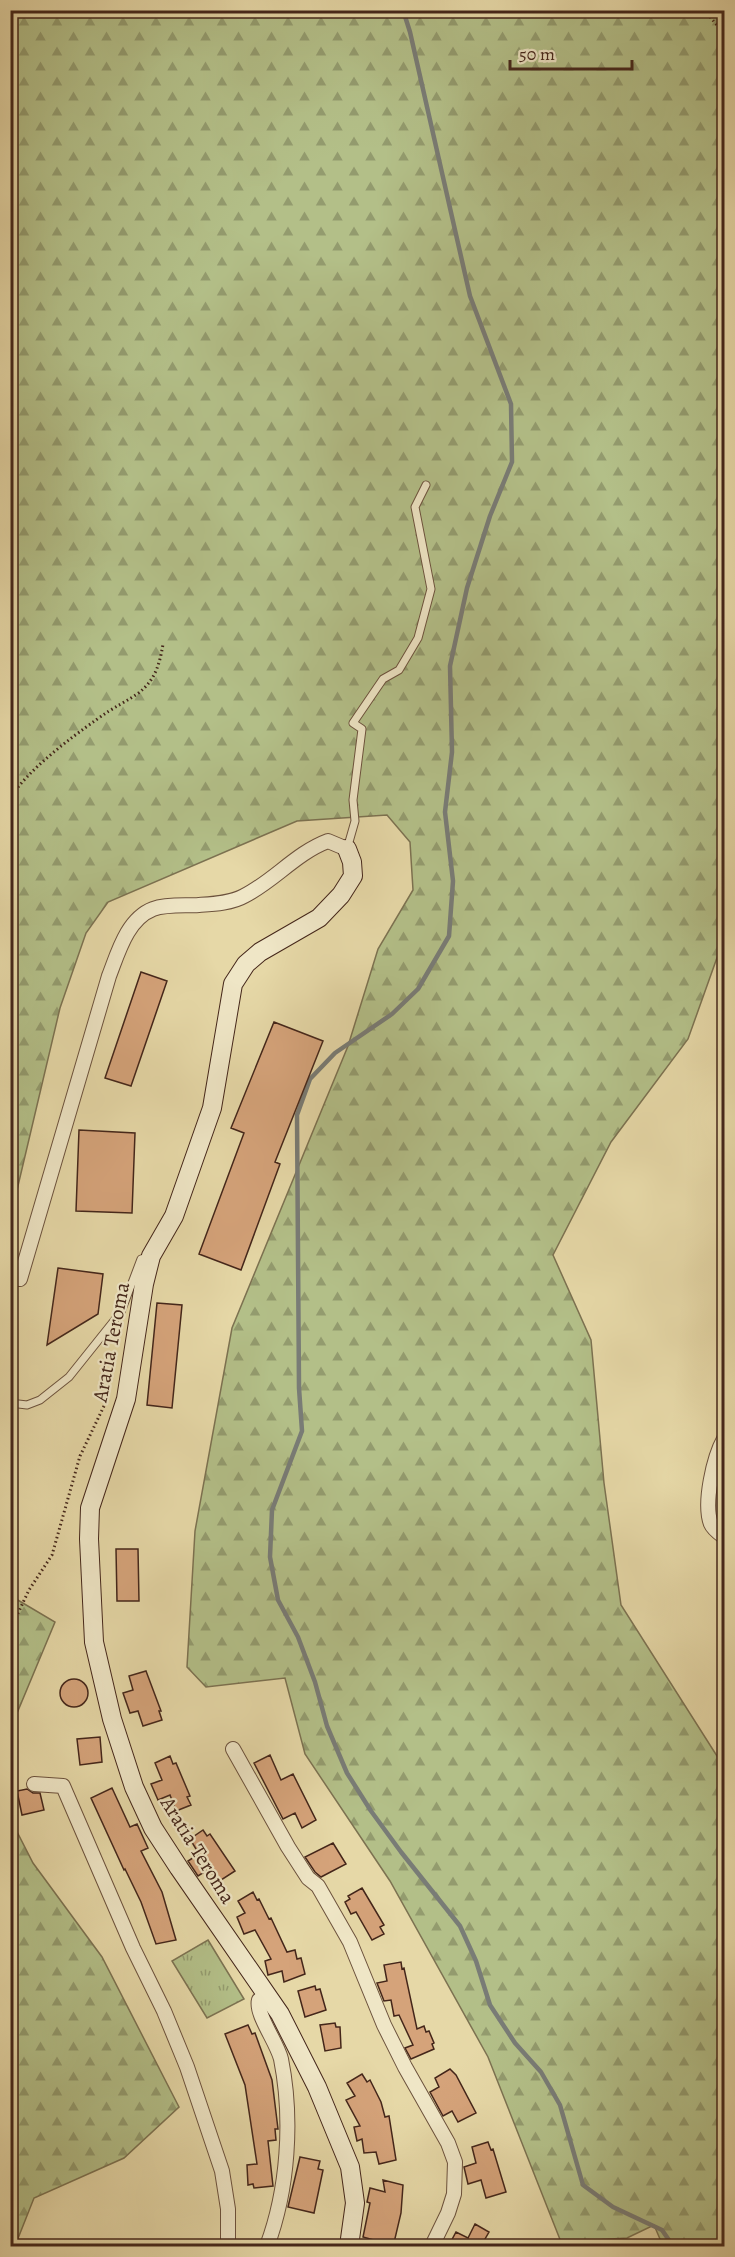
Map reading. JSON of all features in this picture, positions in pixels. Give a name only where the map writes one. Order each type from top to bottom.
[{"type":"main road","name":"Aratia Teroma","points":[[347,849],[352,862],[353,876],[341,896],[319,918],[260,952],[246,964],[232,984],[212,1108],[174,1216],[151,1256],[138,1315],[126,1399],[90,1508],[90,1575],[93,1642],[134,1787],[153,1828],[178,1868],[267,1994],[317,2087],[350,2167],[355,2203],[350,2247]]},
{"type":"street","points":[[20,1279],[109,976],[124,939],[137,921],[152,909],[208,904],[241,898],[267,883],[315,846],[328,841],[347,849]]},
{"type":"street","points":[[724,1439],[708,1498],[711,1523],[724,1537]]},
{"type":"street","points":[[233,1749],[288,1847],[308,1878],[318,1886],[350,1942],[384,2025],[448,2143],[455,2162],[454,2194],[432,2247]]},
{"type":"street","points":[[34,1784],[63,1786],[133,1948],[164,2011],[187,2067],[222,2171],[228,2209],[228,2247]]},
{"type":"street","points":[[267,1994],[259,2000],[259,2012],[274,2038],[280,2057],[286,2110],[283,2180],[278,2210],[267,2247]]},
{"type":"lane","name":"Aratia Teroma","points":[[347,849],[355,821],[353,800],[362,729],[353,723],[383,679],[399,670],[413,646],[431,589],[415,507],[426,485]]},
{"type":"lane","points":[[10,567],[13,572],[10,580]]},
{"type":"lane","points":[[10,1404],[27,1405],[40,1400],[69,1377],[121,1312],[141,1259],[151,1256]]},
{"type":"path","points":[[704,10],[724,33]]},
{"type":"path","points":[[10,798],[19,784],[69,740],[98,718],[138,695],[153,678],[160,662],[163,644]]},
{"type":"path","points":[[10,1630],[29,1590],[52,1555],[80,1456],[105,1404]]},
{"type":"green space","points":[[11,11],[724,11],[724,938],[688,1039],[611,1142],[553,1255],[591,1340],[604,1483],[621,1605],[724,1767],[724,2246],[663,2246],[654,2225],[627,2238],[561,2242],[488,2057],[390,1881],[305,1754],[285,1678],[206,1687],[187,1667],[195,1531],[232,1328],[348,1046],[378,949],[413,890],[410,842],[387,815],[297,821],[108,902],[86,933],[60,1008],[11,1208]]},
{"type":"green space","points":[[11,1596],[55,1622],[15,1718],[11,1736]]},
{"type":"green space","points":[[10,1818],[33,1863],[102,1957],[179,2107],[124,2158],[34,2198],[15,2246],[10,2246]]},
{"type":"green space","points":[[208,1940],[244,1999],[207,2018],[172,1961]]},
{"type":"building","points":[[141,972],[167,981],[131,1086],[105,1078]]},
{"type":"building","points":[[274,1022],[323,1041],[275,1162],[280,1164],[241,1270],[199,1254],[244,1133],[231,1128]]},
{"type":"building","points":[[79,1130],[135,1133],[132,1213],[76,1211]]},
{"type":"building","points":[[58,1268],[103,1274],[98,1314],[47,1345]]},
{"type":"building","points":[[157,1303],[182,1305],[172,1408],[147,1405]]},
{"type":"building","points":[[116,1549],[138,1549],[139,1601],[117,1601]]},
{"type":"building","points":[[146,1671],[161,1711],[159,1711],[162,1720],[143,1726],[138,1711],[130,1713],[123,1693],[133,1690],[129,1676]]},
{"type":"building","points":[[74,1679],[84,1683],[88,1693],[84,1703],[74,1707],[64,1703],[60,1693],[64,1683]]},
{"type":"building","points":[[100,1737],[102,1762],[80,1765],[77,1739]]},
{"type":"building","points":[[270,1755],[281,1780],[293,1774],[316,1820],[302,1828],[295,1813],[283,1819],[254,1763]]},
{"type":"building","points":[[170,1756],[173,1764],[176,1763],[190,1796],[187,1797],[191,1805],[176,1811],[170,1795],[158,1800],[151,1784],[162,1780],[155,1763]]},
{"type":"building","points":[[112,1788],[130,1827],[137,1824],[148,1848],[141,1851],[162,1892],[176,1940],[156,1944],[141,1902],[91,1798]]},
{"type":"building","points":[[27,1789],[33,1793],[40,1793],[44,1810],[22,1815],[17,1791]]},
{"type":"building","points":[[203,1830],[207,1836],[210,1834],[235,1871],[218,1882],[209,1869],[198,1876],[188,1861],[199,1854],[190,1839]]},
{"type":"building","points":[[333,1843],[346,1864],[321,1877],[305,1857]]},
{"type":"building","points":[[362,1888],[384,1925],[380,1927],[384,1934],[372,1940],[356,1912],[351,1914],[345,1902],[350,1899],[348,1896]]},
{"type":"building","points":[[253,1892],[269,1919],[271,1918],[287,1952],[295,1950],[297,1959],[301,1958],[305,1974],[284,1982],[282,1971],[268,1975],[265,1961],[271,1959],[255,1930],[244,1934],[237,1917],[245,1913],[238,1901]]},
{"type":"building","points":[[401,1962],[417,2029],[424,2026],[434,2043],[432,2044],[434,2049],[411,2059],[405,2048],[413,2045],[399,2015],[394,2016],[391,2000],[384,2001],[377,1983],[387,1981],[384,1965]]},
{"type":"building","points":[[315,1986],[316,1990],[320,1989],[326,2010],[305,2017],[298,1991]]},
{"type":"building","points":[[335,2023],[336,2027],[340,2027],[341,2048],[325,2051],[320,2025]]},
{"type":"building","points":[[248,2025],[252,2034],[255,2033],[272,2080],[278,2129],[275,2129],[276,2140],[268,2141],[273,2186],[254,2188],[253,2184],[248,2185],[247,2165],[257,2164],[245,2085],[225,2034]]},
{"type":"building","points":[[450,2069],[456,2075],[476,2113],[458,2122],[452,2111],[443,2116],[430,2092],[439,2087],[435,2078]]},
{"type":"building","points":[[362,2074],[367,2082],[370,2080],[381,2102],[385,2117],[389,2116],[396,2160],[379,2164],[376,2152],[364,2153],[362,2139],[357,2141],[354,2127],[360,2126],[346,2100],[355,2096],[347,2083]]},
{"type":"building","points":[[488,2142],[491,2150],[493,2149],[506,2192],[486,2198],[481,2180],[468,2184],[464,2167],[476,2163],[472,2147]]},
{"type":"building","points":[[300,2157],[320,2161],[318,2169],[323,2170],[314,2213],[288,2207]]},
{"type":"building","points":[[383,2180],[403,2185],[401,2213],[393,2247],[373,2247],[374,2240],[363,2237],[370,2203],[367,2202],[370,2188],[385,2192]]},
{"type":"building","points":[[475,2224],[489,2232],[481,2246],[483,2247],[448,2247],[456,2232],[468,2238]]},
{"type":"waterway","points":[[403,10],[470,296],[511,404],[512,462],[490,516],[467,588],[450,666],[452,752],[445,812],[453,881],[449,936],[418,989],[392,1014],[335,1053],[310,1079],[297,1115],[299,1388],[302,1431],[272,1510],[270,1557],[278,1600],[298,1637],[315,1682],[327,1726],[347,1773],[401,1852],[460,1926],[476,1961],[490,2005],[515,2043],[541,2072],[560,2105],[583,2185],[613,2207],[662,2230],[673,2246]]}]
